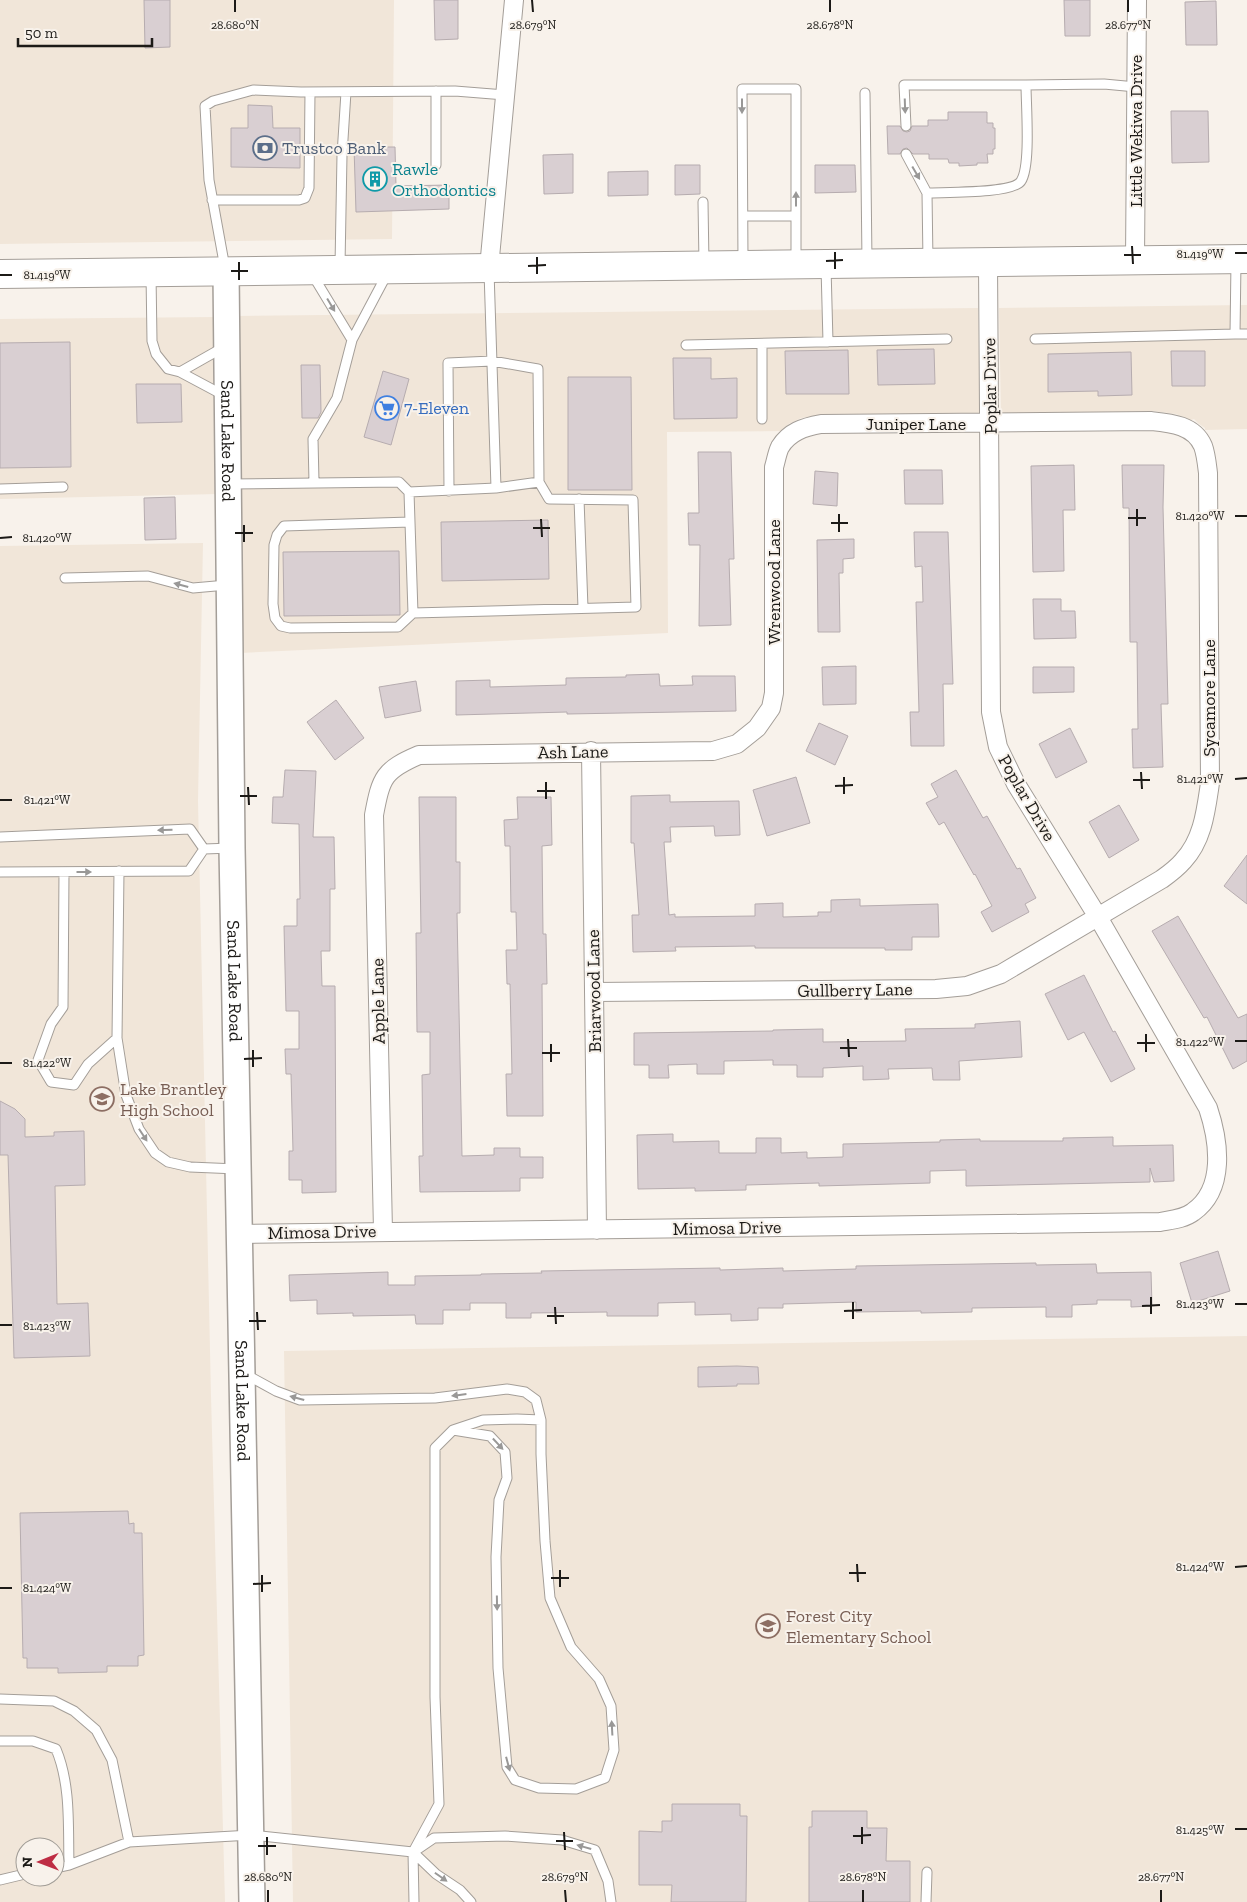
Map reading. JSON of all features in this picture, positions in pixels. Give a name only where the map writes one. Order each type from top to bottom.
[{"type":"main road","points":[[0,274],[1241,259]]},
{"type":"street","points":[[489,268],[514,0]]},
{"type":"street","name":"Little Wekiwa Drive","points":[[1135,261],[1137,0]]},
{"type":"street","name":"Poplar Drive","points":[[988,263],[991,712],[998,747],[1016,784],[1098,917],[1208,1108],[1215,1130],[1217,1154],[1215,1179],[1207,1199]]},
{"type":"street","name":"Sand Lake Road","points":[[226,271],[232,848],[252,1902]]},
{"type":"street","name":"Juniper Lane","points":[[791,435],[802,427],[821,424],[990,424],[1151,421],[1175,423],[1192,432]]},
{"type":"street","name":"Sycamore Lane","points":[[1098,917],[1162,880],[1184,860],[1199,836],[1206,815],[1210,783],[1208,473],[1202,445],[1192,432]]},
{"type":"street","name":"Wrenwood Lane","points":[[757,728],[771,708],[774,693],[774,467],[780,448],[791,435]]},
{"type":"street","name":"Ash Lane","points":[[386,773],[399,764],[419,755],[591,751],[714,751],[738,744],[757,728]]},
{"type":"street","name":"Briarwood Lane","points":[[591,751],[597,1230]]},
{"type":"street","name":"Apple Lane","points":[[383,1231],[374,815],[378,793],[386,773]]},
{"type":"street","name":"Gullberry Lane","points":[[594,992],[936,989],[967,986],[1001,974],[1098,917]]},
{"type":"street","name":"Mimosa Drive","points":[[240,1234],[1160,1222],[1193,1213],[1207,1199]]},
{"type":"lane","points":[[906,126],[904,85],[1104,84],[1136,86]]},
{"type":"lane","points":[[927,193],[1007,189],[1016,186],[1022,181],[1026,155],[1026,85]]},
{"type":"lane","points":[[743,265],[742,90],[796,89],[796,265]]},
{"type":"lane","points":[[226,271],[208,180],[205,106],[213,101],[253,90],[310,92],[436,91],[505,96]]},
{"type":"lane","points":[[436,91],[436,165]]},
{"type":"lane","points":[[212,200],[299,200],[305,198],[309,188],[310,92]]},
{"type":"lane","points":[[340,270],[342,164],[346,92]]},
{"type":"lane","points":[[866,93],[867,264]]},
{"type":"lane","points":[[906,154],[927,193],[928,263]]},
{"type":"lane","points":[[703,202],[704,265]]},
{"type":"lane","points":[[742,216],[796,216]]},
{"type":"lane","points":[[1235,334],[1241,259]]},
{"type":"lane","points":[[826,264],[828,342]]},
{"type":"lane","points":[[489,268],[496,488]]},
{"type":"lane","points":[[314,482],[313,439],[336,398],[352,340],[389,269]]},
{"type":"lane","points":[[310,270],[352,340]]},
{"type":"lane","points":[[151,272],[152,341],[156,354],[168,370],[180,372],[228,397]]},
{"type":"lane","points":[[1035,339],[1247,334]]},
{"type":"lane","points":[[686,345],[947,339]]},
{"type":"lane","points":[[762,344],[762,419]]},
{"type":"lane","points":[[180,372],[227,346]]},
{"type":"lane","points":[[410,522],[284,526],[277,535],[274,545],[273,604],[276,618],[281,626],[290,628],[398,626],[413,613],[636,607],[633,500],[549,499],[539,482],[538,369],[492,361],[448,363],[449,491]]},
{"type":"lane","points":[[228,484],[399,482],[409,492],[413,613]]},
{"type":"lane","points":[[409,492],[496,488],[539,482]]},
{"type":"lane","points":[[0,489],[63,487]]},
{"type":"lane","points":[[579,499],[583,608]]},
{"type":"lane","points":[[64,578],[148,576],[193,588],[229,585]]},
{"type":"lane","points":[[0,837],[190,830],[204,849]]},
{"type":"lane","points":[[204,849],[232,848]]},
{"type":"lane","points":[[0,872],[189,871],[204,849]]},
{"type":"lane","points":[[119,871],[117,1038],[126,1094],[139,1129],[155,1153],[168,1162],[190,1168],[239,1170]]},
{"type":"lane","points":[[64,872],[63,1007],[52,1024],[38,1060],[51,1082],[74,1085],[88,1064],[117,1038]]},
{"type":"lane","points":[[243,1374],[276,1391],[300,1400],[435,1398],[507,1389],[524,1392],[536,1400],[541,1420],[545,1541],[550,1598],[571,1647],[599,1679],[611,1706],[614,1750],[604,1778],[576,1789],[539,1788],[515,1780],[507,1767],[498,1668],[496,1557],[499,1500],[507,1478],[505,1452],[490,1436],[453,1430]]},
{"type":"lane","points":[[414,1902],[412,1852],[438,1804],[435,1697],[435,1448],[453,1430],[483,1420],[541,1420]]},
{"type":"lane","points":[[0,1699],[54,1701],[74,1711],[96,1730],[112,1760],[129,1842]]},
{"type":"lane","points":[[0,1741],[33,1741],[56,1749],[62,1763],[67,1793],[69,1865]]},
{"type":"lane","points":[[65,1866],[129,1842],[251,1835],[412,1852],[436,1874],[460,1890],[470,1902]]},
{"type":"lane","points":[[412,1852],[434,1838],[505,1836],[562,1840],[595,1850],[608,1881],[611,1902]]},
{"type":"lane","points":[[926,1902],[927,1872]]},
{"type":"lane","points":[[0,1880],[15,1876]]},
{"type":"shaded area","points":[[0,0],[394,0],[392,239],[0,244]]},
{"type":"shaded area","points":[[1247,305],[1247,429],[1205,430],[1194,419],[1191,420],[1176,414],[1153,411],[1001,414],[999,308]]},
{"type":"shaded area","points":[[978,308],[980,415],[820,415],[801,418],[790,423],[781,431],[667,432],[668,633],[240,653],[237,316]]},
{"type":"shaded area","points":[[216,317],[218,494],[0,499],[0,319]]},
{"type":"shaded area","name":"Lake Brantley High School","points":[[203,543],[198,801],[211,1396],[225,1902],[0,1902],[0,546]]},
{"type":"shaded area","name":"Forest City Elementary School","points":[[1247,1336],[1247,1902],[293,1902],[284,1351]]},
{"type":"building","points":[[144,0],[170,0],[170,47],[145,48]]},
{"type":"building","points":[[434,0],[458,0],[458,39],[435,40]]},
{"type":"building","points":[[1064,0],[1090,0],[1090,36],[1065,36]]},
{"type":"building","points":[[1216,1],[1217,45],[1186,45],[1185,2]]},
{"type":"building","name":"Trustco Bank","points":[[248,105],[272,106],[273,128],[300,128],[300,168],[231,167],[231,128],[248,128]]},
{"type":"building","points":[[1171,111],[1208,111],[1209,162],[1172,163]]},
{"type":"building","points":[[948,112],[987,112],[987,123],[993,123],[993,128],[995,128],[995,149],[993,149],[993,154],[987,154],[988,163],[959,166],[959,163],[949,163],[948,159],[929,159],[929,154],[913,154],[907,148],[903,149],[900,154],[888,154],[887,126],[900,126],[903,131],[907,132],[910,131],[912,126],[928,126],[928,120],[948,120]]},
{"type":"building","name":"Rawle Orthodontics","points":[[354,147],[395,147],[396,186],[449,185],[449,209],[356,212]]},
{"type":"building","points":[[573,154],[573,193],[544,194],[543,155]]},
{"type":"building","points":[[675,165],[700,165],[700,194],[675,195]]},
{"type":"building","points":[[815,165],[855,165],[856,192],[815,193]]},
{"type":"building","points":[[648,171],[648,195],[608,196],[608,172]]},
{"type":"building","points":[[70,342],[71,467],[0,468],[0,343]]},
{"type":"building","points":[[934,349],[935,384],[878,385],[877,350]]},
{"type":"building","points":[[848,350],[849,394],[786,394],[785,351]]},
{"type":"building","points":[[1171,351],[1205,351],[1205,386],[1172,386]]},
{"type":"building","points":[[1131,352],[1132,395],[1098,396],[1098,391],[1048,392],[1048,354]]},
{"type":"building","points":[[673,358],[711,358],[711,379],[737,378],[737,418],[674,419]]},
{"type":"building","points":[[301,365],[320,365],[321,412],[318,418],[302,418]]},
{"type":"building","name":"7-Eleven","points":[[383,371],[409,379],[391,445],[364,437]]},
{"type":"building","points":[[568,377],[631,377],[632,490],[568,490]]},
{"type":"building","points":[[136,384],[181,384],[182,422],[137,423]]},
{"type":"building","points":[[698,452],[731,452],[734,559],[729,559],[731,625],[699,626],[700,545],[689,545],[688,513],[699,513]]},
{"type":"building","points":[[1074,465],[1075,510],[1063,510],[1064,571],[1033,572],[1031,466]]},
{"type":"building","points":[[1122,465],[1164,465],[1163,507],[1168,704],[1161,704],[1163,767],[1133,768],[1132,729],[1138,729],[1137,642],[1130,642],[1129,508],[1123,508]]},
{"type":"building","points":[[904,470],[942,470],[943,504],[905,504]]},
{"type":"building","points":[[815,471],[838,473],[837,506],[813,504]]},
{"type":"building","points":[[175,497],[176,539],[145,540],[144,498]]},
{"type":"building","points":[[548,520],[549,579],[442,581],[441,522]]},
{"type":"building","points":[[914,532],[948,532],[953,684],[943,684],[944,746],[911,746],[910,712],[919,712],[916,602],[923,602],[922,566],[915,567]]},
{"type":"building","points":[[854,539],[854,558],[843,559],[843,573],[839,573],[840,632],[818,632],[817,540]]},
{"type":"building","points":[[399,551],[400,615],[284,616],[283,552]]},
{"type":"building","points":[[1033,599],[1061,599],[1061,611],[1075,611],[1076,638],[1034,639]]},
{"type":"building","points":[[856,666],[856,704],[823,705],[822,667]]},
{"type":"building","points":[[1033,667],[1074,667],[1074,692],[1033,693]]},
{"type":"building","points":[[659,674],[660,686],[693,685],[692,676],[735,676],[736,711],[456,715],[456,681],[490,680],[490,687],[566,685],[566,678],[626,677],[626,675]]},
{"type":"building","points":[[416,681],[421,711],[385,718],[379,687]]},
{"type":"building","points":[[336,700],[364,738],[335,760],[307,722]]},
{"type":"building","points":[[819,723],[848,736],[835,765],[806,751]]},
{"type":"building","points":[[1070,728],[1087,762],[1056,778],[1039,744]]},
{"type":"building","points":[[285,770],[316,771],[313,837],[334,837],[335,889],[330,889],[330,951],[321,951],[322,986],[335,986],[336,1192],[302,1193],[302,1180],[289,1180],[289,1151],[293,1151],[291,1074],[286,1074],[285,1049],[299,1049],[299,1011],[286,1011],[284,926],[297,926],[297,899],[300,899],[299,824],[272,823],[273,797],[283,797]]},
{"type":"building","points":[[956,770],[983,818],[987,816],[1017,869],[1020,868],[1036,898],[1025,904],[1029,912],[992,932],[981,912],[992,906],[944,822],[939,825],[926,803],[938,797],[931,784]]},
{"type":"building","points":[[796,777],[810,823],[767,836],[753,790]]},
{"type":"building","points":[[670,795],[670,802],[739,801],[740,835],[715,836],[714,826],[670,827],[671,842],[664,842],[669,915],[675,914],[675,917],[755,916],[755,904],[783,903],[783,917],[818,916],[818,912],[831,912],[831,900],[860,899],[860,906],[938,904],[939,937],[912,937],[912,950],[885,950],[885,948],[755,948],[755,946],[675,947],[676,951],[633,952],[632,915],[639,915],[634,843],[631,843],[631,796]]},
{"type":"building","points":[[419,797],[456,797],[456,862],[460,862],[460,913],[457,913],[462,1156],[494,1155],[494,1148],[520,1148],[520,1157],[543,1157],[543,1178],[520,1178],[520,1191],[420,1192],[419,1156],[423,1156],[422,1075],[430,1074],[430,1032],[417,1032],[416,933],[421,933]]},
{"type":"building","points":[[517,797],[551,797],[552,845],[542,846],[543,934],[546,934],[547,984],[542,984],[543,1116],[507,1116],[506,1074],[512,1074],[510,984],[507,984],[506,950],[517,950],[516,912],[511,912],[510,846],[505,846],[504,820],[518,819]]},
{"type":"building","points":[[1119,805],[1139,840],[1109,858],[1089,822]]},
{"type":"building","points":[[1247,855],[1247,904],[1224,886]]},
{"type":"building","points":[[1178,916],[1238,1018],[1247,1014],[1247,1061],[1233,1069],[1207,1017],[1204,1018],[1152,931]]},
{"type":"building","points":[[1084,975],[1113,1032],[1115,1031],[1135,1069],[1111,1082],[1084,1032],[1068,1040],[1045,994]]},
{"type":"building","points":[[1020,1021],[1022,1057],[959,1061],[960,1080],[933,1080],[932,1068],[888,1069],[889,1079],[863,1080],[863,1066],[823,1068],[823,1077],[797,1077],[797,1065],[773,1065],[773,1060],[724,1061],[724,1074],[697,1074],[697,1064],[668,1065],[669,1078],[649,1078],[649,1065],[634,1065],[634,1033],[823,1029],[823,1042],[906,1041],[905,1029],[975,1028],[975,1024]]},
{"type":"building","name":"Lake Brantley High School","points":[[0,1101],[15,1109],[25,1119],[25,1137],[54,1136],[54,1132],[84,1131],[85,1185],[55,1186],[57,1304],[88,1303],[90,1356],[14,1358],[8,1155],[0,1155]]},
{"type":"building","points":[[673,1134],[673,1142],[719,1141],[719,1153],[756,1153],[756,1138],[781,1138],[781,1153],[807,1152],[807,1158],[843,1157],[843,1144],[940,1142],[940,1140],[980,1139],[980,1141],[1063,1141],[1063,1138],[1113,1137],[1113,1146],[1173,1145],[1174,1181],[1154,1182],[1150,1168],[1150,1182],[966,1186],[966,1170],[930,1171],[930,1183],[819,1186],[819,1183],[746,1185],[746,1190],[695,1191],[695,1188],[638,1189],[637,1135]]},
{"type":"building","points":[[1218,1251],[1230,1291],[1192,1303],[1180,1263]]},
{"type":"building","points":[[1036,1263],[1036,1265],[1096,1264],[1097,1273],[1151,1272],[1152,1306],[1131,1307],[1131,1300],[1097,1300],[1097,1304],[1072,1305],[1072,1317],[1046,1317],[1046,1307],[972,1308],[972,1312],[921,1313],[921,1311],[856,1312],[856,1302],[783,1304],[783,1308],[758,1308],[758,1320],[731,1321],[731,1314],[695,1315],[695,1302],[658,1303],[658,1316],[607,1316],[607,1312],[531,1313],[531,1318],[506,1318],[506,1303],[470,1303],[470,1310],[443,1310],[443,1324],[416,1324],[415,1315],[353,1316],[353,1313],[317,1314],[317,1300],[290,1301],[289,1275],[388,1272],[388,1285],[415,1285],[415,1276],[542,1273],[541,1271],[783,1268],[783,1271],[856,1269],[856,1266]]},
{"type":"building","points":[[698,1367],[758,1367],[759,1384],[698,1387]]},
{"type":"building","points":[[128,1511],[129,1524],[134,1523],[134,1533],[142,1533],[144,1655],[138,1656],[138,1666],[107,1666],[107,1672],[58,1673],[58,1668],[27,1668],[27,1658],[23,1658],[20,1513]]},
{"type":"building","points":[[672,1804],[740,1804],[740,1816],[747,1816],[746,1902],[671,1902],[672,1885],[639,1885],[639,1831],[662,1832],[662,1821],[672,1821]]},
{"type":"building","points":[[812,1811],[867,1811],[867,1828],[887,1828],[886,1861],[910,1861],[910,1902],[809,1902],[809,1827],[812,1827]]},
{"type":"place","name":"Trustco Bank","points":[[265,148]]},
{"type":"place","name":"Rawle Orthodontics","points":[[375,179]]},
{"type":"place","name":"7-Eleven","points":[[387,408]]},
{"type":"place","name":"Lake Brantley High School","points":[[102,1099]]},
{"type":"place","name":"Forest City Elementary School","points":[[768,1626]]}]
